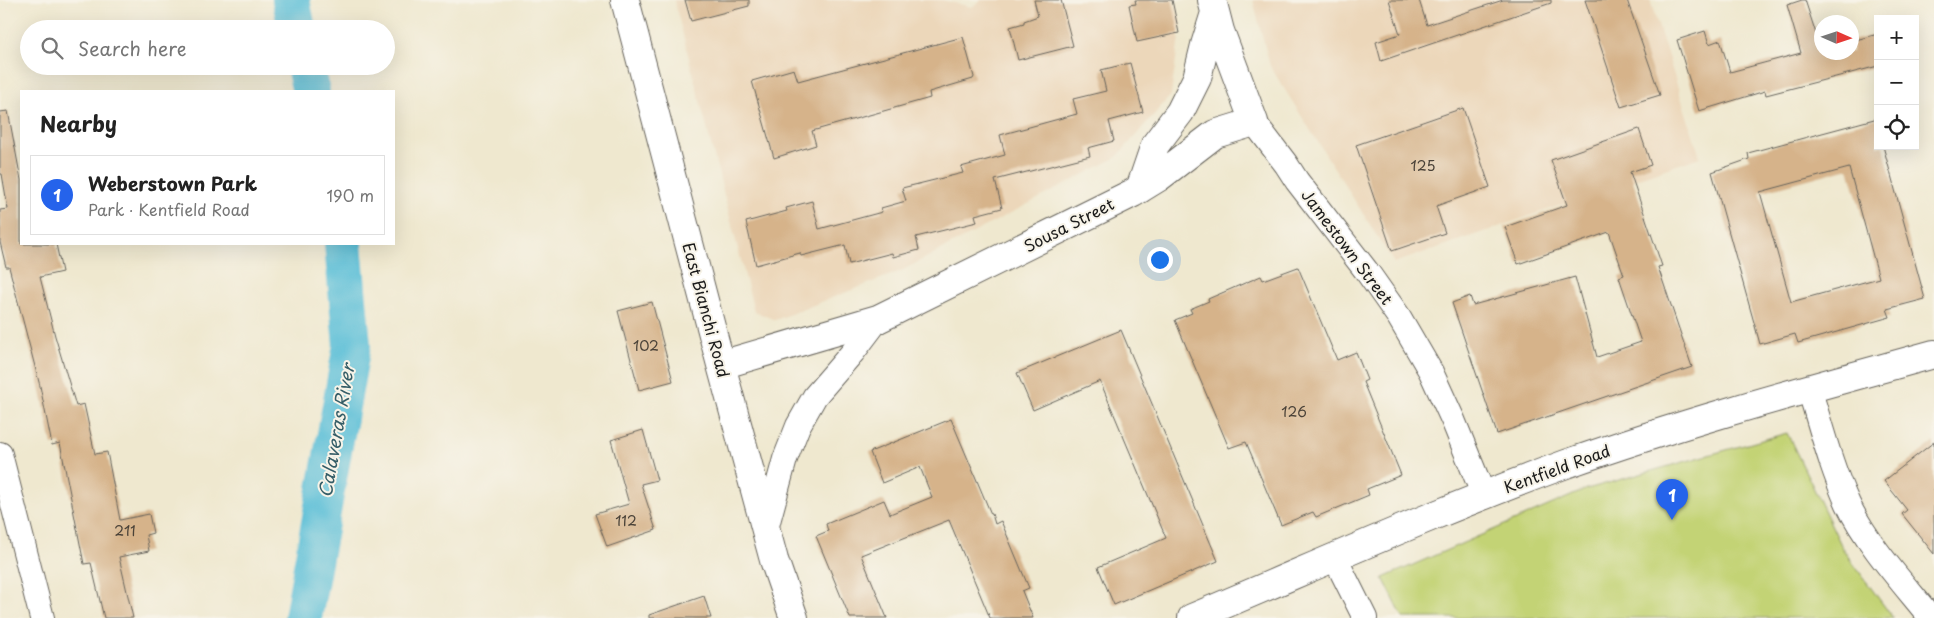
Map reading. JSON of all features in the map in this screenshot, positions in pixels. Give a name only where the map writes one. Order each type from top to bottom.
[{"type":"street","name":"East Bianchi Road","points":[[625,0],[720,365],[766,529],[794,618]]},
{"type":"street","name":"Jamestown Street","points":[[1214,6],[1220,32],[1254,122],[1399,317],[1431,372],[1484,496]]},
{"type":"street","points":[[1140,188],[1155,146],[1180,112],[1197,78],[1214,6]]},
{"type":"street","name":"Sousa Street","points":[[720,365],[878,319],[1140,188],[1159,177],[1215,134],[1254,122]]},
{"type":"street","name":"Sousa Street","points":[[766,529],[786,459],[798,426],[815,396],[853,352],[878,319]]},
{"type":"street","name":"Kentfield Road","points":[[1192,618],[1484,496],[1566,464],[1663,432],[1809,388],[1934,354]]},
{"type":"street","points":[[1809,388],[1831,460],[1849,505],[1874,545],[1931,618]]},
{"type":"street","points":[[0,454],[42,618]]},
{"type":"street","points":[[1335,558],[1365,618]]},
{"type":"shaded area","points":[[674,0],[942,0],[972,7],[981,0],[1174,0],[1181,23],[1171,95],[1117,157],[901,271],[775,320],[754,311]]},
{"type":"shaded area","points":[[1253,0],[1650,0],[1700,157],[1394,263],[1270,66]]},
{"type":"green space","points":[[1787,433],[1844,551],[1893,618],[1403,618],[1383,578],[1587,489]]},
{"type":"building","points":[[685,0],[749,0],[749,6],[691,21]]},
{"type":"building","points":[[1034,0],[1061,0],[1073,46],[1018,60],[1010,27],[1038,16]]},
{"type":"building","points":[[1135,0],[1172,0],[1179,33],[1137,42],[1129,5],[1136,4]]},
{"type":"building","points":[[1389,0],[1419,0],[1427,25],[1503,0],[1551,0],[1551,3],[1381,61],[1376,42],[1400,34]]},
{"type":"building","points":[[1585,0],[1627,0],[1660,95],[1621,107]]},
{"type":"building","points":[[1805,0],[1814,28],[1814,60],[1859,60],[1859,39],[1874,35],[1874,67],[1766,95],[1765,91],[1699,111],[1677,40],[1705,31],[1709,44],[1720,40],[1730,72],[1801,53],[1787,5]]},
{"type":"building","points":[[963,37],[973,79],[929,92],[930,98],[812,131],[816,145],[774,158],[752,81],[794,69],[798,81]]},
{"type":"building","points":[[1130,63],[1143,112],[1109,121],[1114,141],[1088,148],[1090,156],[995,180],[1002,208],[975,215],[977,222],[916,237],[919,250],[893,257],[892,253],[849,264],[845,245],[801,256],[800,253],[756,265],[746,222],[787,211],[786,208],[812,201],[819,229],[882,212],[881,208],[906,201],[902,188],[963,173],[961,167],[1005,155],[1000,135],[1077,114],[1073,99],[1106,91],[1101,70]]},
{"type":"building","points":[[1463,108],[1490,187],[1436,206],[1445,233],[1392,251],[1356,145]]},
{"type":"building","points":[[8,111],[20,175],[20,245],[56,245],[62,272],[40,277],[76,406],[84,404],[95,454],[107,452],[120,520],[149,514],[153,533],[146,535],[149,551],[119,557],[133,618],[104,618],[91,563],[84,564],[60,443],[52,445],[40,386],[9,267],[6,267],[0,242],[0,210],[8,209],[2,174],[0,174],[0,112]]},
{"type":"building","points":[[1874,119],[1874,150],[1884,150],[1925,299],[1887,309],[1890,317],[1798,343],[1795,334],[1760,344],[1712,172],[1749,159],[1748,153]],"holes":[[[1849,168],[1879,278],[1791,302],[1760,192]]]},
{"type":"building","points":[[1639,129],[1651,165],[1630,172],[1662,266],[1658,267],[1692,367],[1497,434],[1452,303],[1470,296],[1473,305],[1575,277],[1597,357],[1641,342],[1619,277],[1624,275],[1609,232],[1518,264],[1505,227],[1567,205],[1551,160]]},
{"type":"building","points":[[1298,267],[1337,360],[1356,352],[1367,380],[1363,382],[1401,475],[1367,489],[1369,495],[1316,517],[1313,512],[1281,525],[1246,442],[1229,448],[1175,320],[1192,313],[1190,309],[1209,301],[1208,299],[1261,276],[1263,280]]},
{"type":"building","points":[[652,302],[673,381],[639,390],[618,311]]},
{"type":"building","points":[[1121,330],[1218,561],[1114,605],[1098,567],[1166,538],[1100,381],[1033,410],[1017,373]]},
{"type":"building","points":[[951,419],[995,524],[1001,521],[1029,588],[1022,591],[1033,618],[990,618],[949,520],[861,555],[887,618],[850,618],[816,536],[828,531],[826,524],[884,500],[890,514],[932,497],[920,467],[882,483],[870,452]]},
{"type":"building","points":[[643,430],[657,480],[641,484],[656,530],[607,547],[595,514],[629,504],[611,440]]},
{"type":"building","points":[[1934,442],[1934,554],[1902,514],[1907,510],[1884,481]]},
{"type":"building","points":[[704,596],[711,618],[649,618],[649,615]]},
{"type":"waterway","name":"Calaveras River","points":[[291,0],[295,20]]},
{"type":"waterway","name":"Calaveras River","points":[[307,75],[311,90]]},
{"type":"waterway","name":"Calaveras River","points":[[303,618],[352,345],[343,245]]},
{"type":"place","name":"Weberstown Park","points":[[1672,520]]}]
